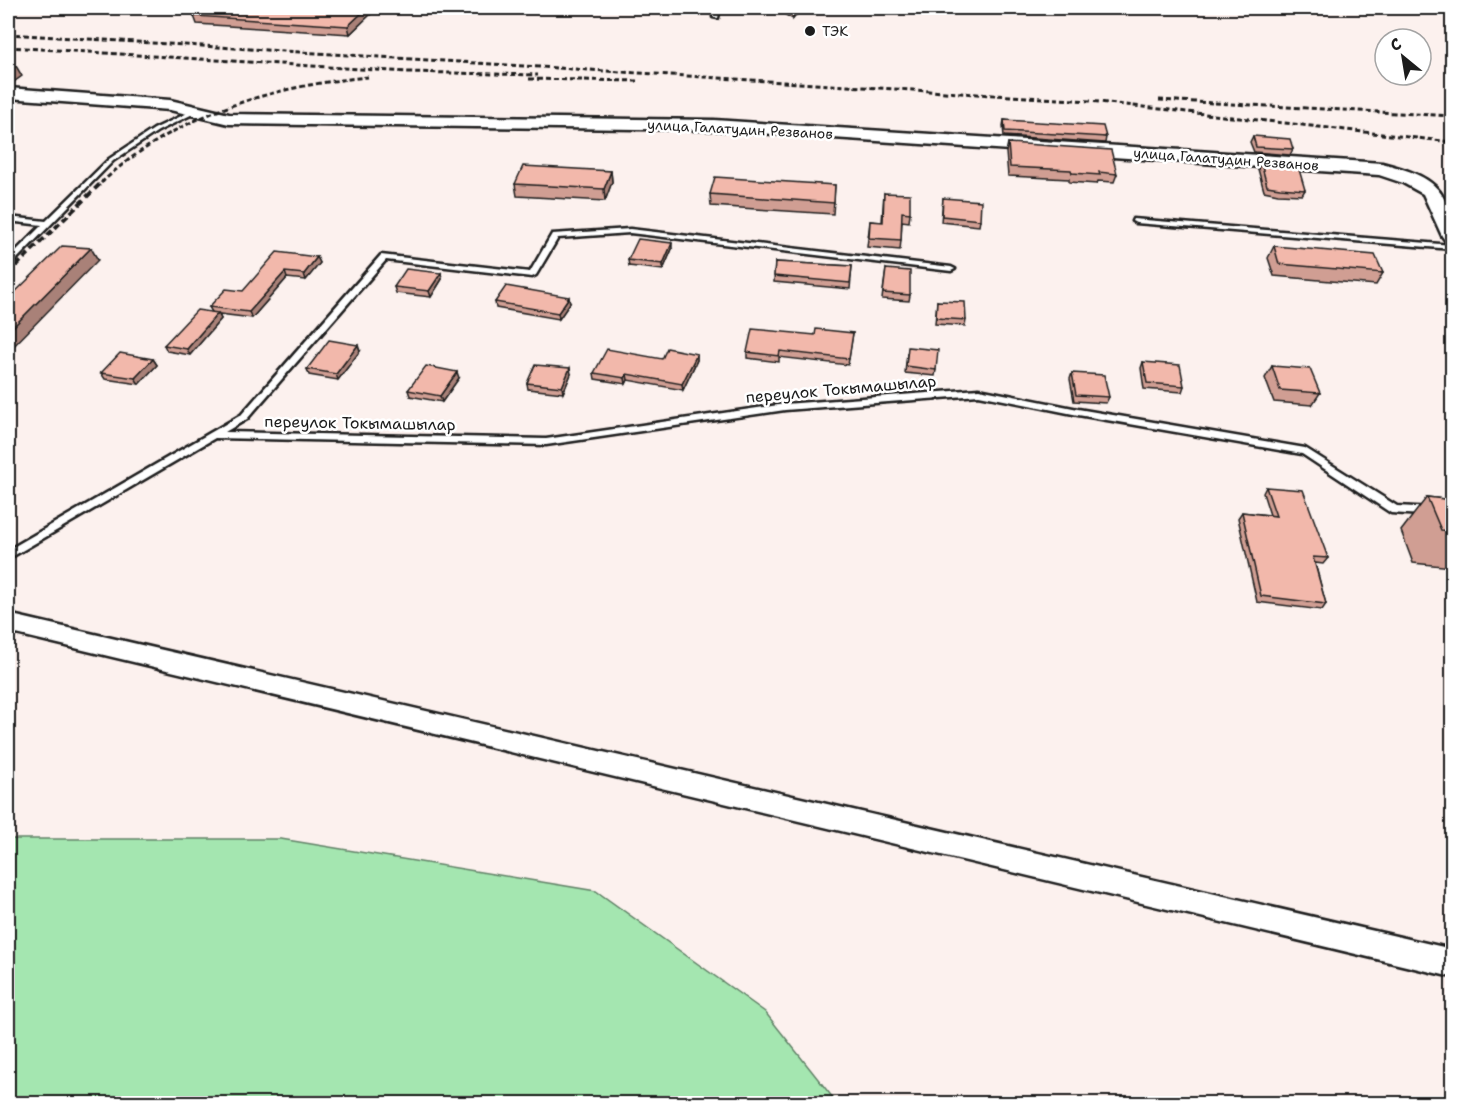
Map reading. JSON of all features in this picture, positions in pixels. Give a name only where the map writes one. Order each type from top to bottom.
[{"type":"street","name":"улица Галатудин Резванов","points":[[8,93],[170,105],[229,119],[714,125],[1382,169],[1410,179],[1431,191],[1448,217],[1452,236]]},
{"type":"street","points":[[8,622],[1452,963]]},
{"type":"lane","points":[[716,17],[717,8]]},
{"type":"lane","points":[[8,262],[111,160],[156,130],[196,111]]},
{"type":"lane","points":[[8,219],[48,223]]},
{"type":"lane","points":[[1136,221],[1452,247]]},
{"type":"lane","points":[[8,555],[244,417],[384,257],[532,275],[555,236],[630,231],[951,269]]},
{"type":"lane","name":"переулок Токымашылар","points":[[212,435],[546,442],[785,407],[979,392],[1078,412],[1305,451],[1395,510],[1452,513]]},
{"type":"green space","points":[[8,839],[281,839],[596,891],[765,1012],[837,1103],[8,1103]]},
{"type":"building","points":[[204,8],[367,8],[348,26],[194,16]]},
{"type":"building","points":[[8,65],[16,66],[8,72]]},
{"type":"building","points":[[1004,120],[1103,126],[1106,137],[1005,131]]},
{"type":"building","points":[[1253,136],[1290,139],[1293,149],[1256,147]]},
{"type":"building","points":[[1008,143],[1111,150],[1117,174],[1099,172],[1100,175],[1072,173],[1071,170],[1010,167]]},
{"type":"building","points":[[1261,163],[1298,166],[1305,190],[1267,186]]},
{"type":"building","points":[[523,166],[611,171],[604,189],[515,184]]},
{"type":"building","points":[[715,177],[835,185],[834,203],[710,194]]},
{"type":"building","points":[[884,193],[910,194],[910,213],[902,212],[901,240],[869,238],[870,221],[883,222]]},
{"type":"building","points":[[943,198],[981,201],[980,220],[942,216]]},
{"type":"building","points":[[638,239],[672,243],[663,264],[628,260]]},
{"type":"building","points":[[62,246],[91,248],[8,332],[8,299]]},
{"type":"building","points":[[1274,246],[1375,255],[1383,273],[1279,264]]},
{"type":"building","points":[[277,252],[317,257],[304,274],[285,272],[249,312],[209,307],[226,289],[243,291]]},
{"type":"building","points":[[775,262],[852,266],[850,283],[774,276]]},
{"type":"building","points":[[406,269],[441,273],[429,291],[394,287]]},
{"type":"building","points":[[886,269],[910,271],[910,295],[883,293]]},
{"type":"building","points":[[506,286],[569,297],[558,313],[495,302]]},
{"type":"building","points":[[937,301],[965,302],[966,320],[936,318]]},
{"type":"building","points":[[197,310],[218,313],[187,349],[164,345]]},
{"type":"building","points":[[752,329],[815,335],[816,329],[853,333],[849,359],[780,351],[779,356],[747,352]]},
{"type":"building","points":[[329,340],[358,345],[336,374],[307,369]]},
{"type":"building","points":[[908,347],[938,350],[936,370],[906,366]]},
{"type":"building","points":[[667,348],[697,354],[682,384],[627,374],[625,378],[594,373],[607,349],[662,359]]},
{"type":"building","points":[[120,353],[153,359],[135,378],[101,373]]},
{"type":"building","points":[[1143,362],[1180,365],[1184,386],[1147,383]]},
{"type":"building","points":[[535,365],[570,368],[562,387],[527,383]]},
{"type":"building","points":[[426,366],[457,372],[440,396],[408,390]]},
{"type":"building","points":[[1272,366],[1310,369],[1320,393],[1280,390]]},
{"type":"building","points":[[1072,373],[1104,375],[1109,397],[1076,395]]},
{"type":"building","points":[[1266,487],[1303,490],[1328,558],[1313,557],[1326,604],[1261,596],[1242,512],[1276,516]]},
{"type":"building","points":[[1427,497],[1452,500],[1452,531],[1441,530]]},
{"type":"railway","points":[[8,34],[1090,101],[1452,142]]},
{"type":"railway","points":[[8,47],[407,72],[538,75]]},
{"type":"railway","points":[[101,183],[129,159],[160,139],[225,108],[296,88],[368,77]]},
{"type":"railway","points":[[529,79],[637,81]]},
{"type":"railway","points":[[1159,100],[1452,116]]},
{"type":"railway","points":[[8,274],[103,181]]},
{"type":"place","name":"ТЭК","points":[[810,31]]}]
